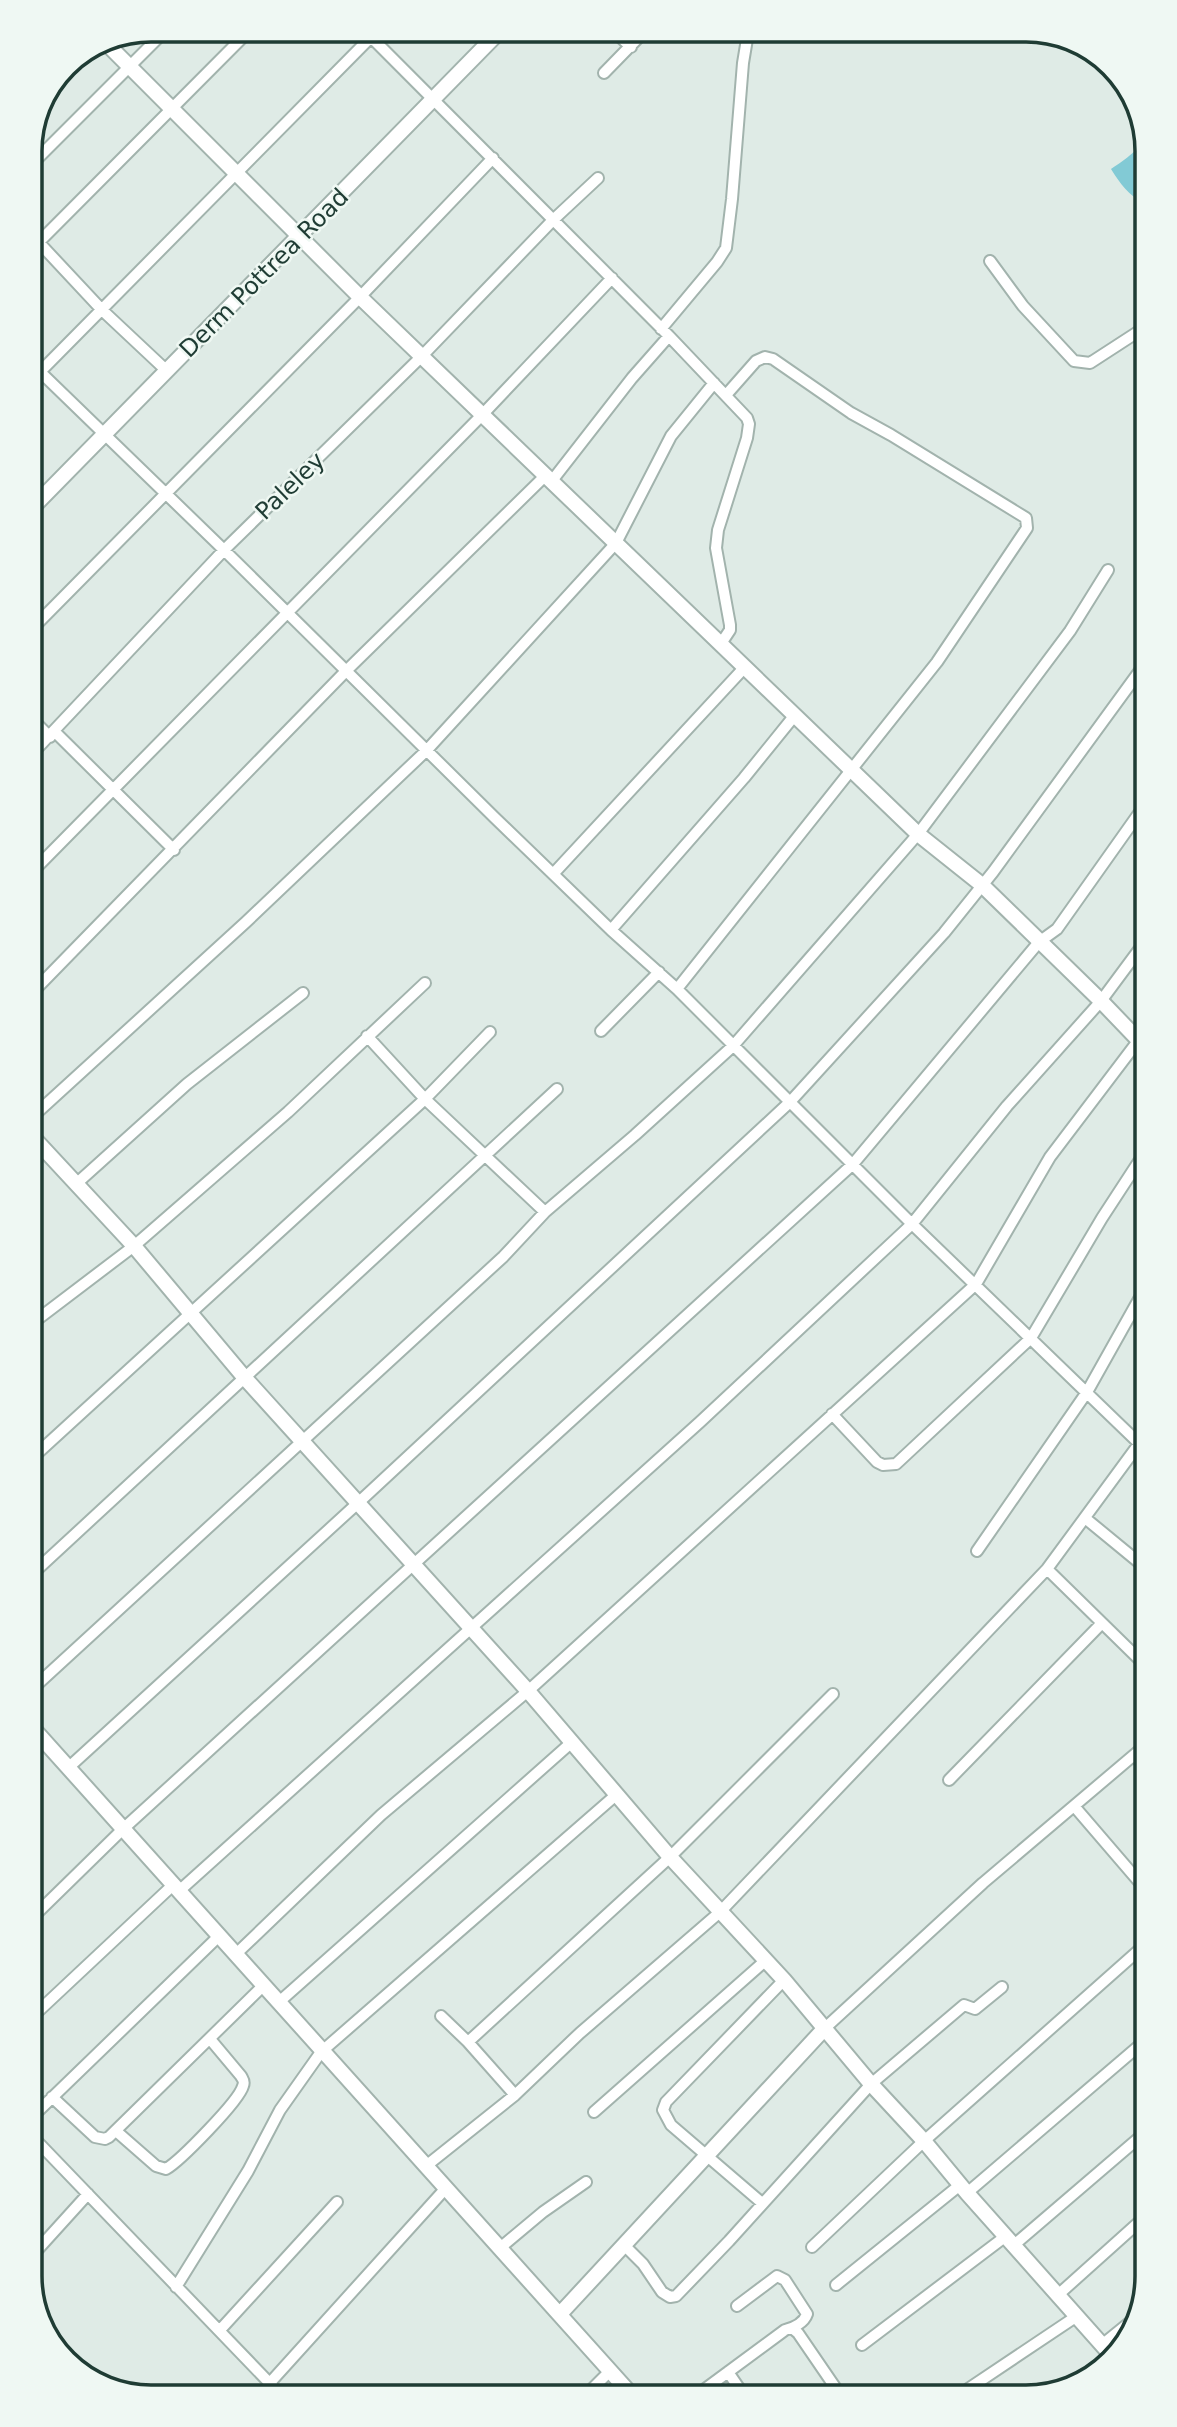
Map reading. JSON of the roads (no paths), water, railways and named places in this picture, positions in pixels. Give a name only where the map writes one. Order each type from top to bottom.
[{"type":"street","points":[[42,154],[154,42]]},
{"type":"street","points":[[42,239],[238,42]]},
{"type":"street","points":[[42,370],[366,42]]},
{"type":"street","points":[[376,42],[612,278],[747,418],[747,438],[718,530],[716,548],[730,625],[730,630],[720,645]]},
{"type":"street","name":"Derm Pottrea Road","points":[[42,498],[489,42]]},
{"type":"street","points":[[626,42],[631,47]]},
{"type":"street","points":[[604,73],[635,42]]},
{"type":"street","points":[[42,983],[346,671],[548,479],[632,378],[726,248],[746,42]]},
{"type":"street","points":[[113,49],[299,238],[548,479],[918,834],[982,885],[1135,1037]]},
{"type":"street","points":[[42,619],[360,297],[493,158]]},
{"type":"street","name":"Paleley","points":[[42,745],[224,550],[598,178]]},
{"type":"street","points":[[42,245],[102,310],[167,371]]},
{"type":"street","points":[[990,261],[1023,306],[1074,361],[1090,363],[1135,334]]},
{"type":"street","points":[[42,862],[482,415],[612,278]]},
{"type":"street","points":[[677,989],[937,662],[1027,528],[1026,518],[902,441],[851,414],[773,359],[765,357],[756,361],[726,396]]},
{"type":"street","points":[[42,374],[611,930],[677,989],[912,1224],[1135,1438]]},
{"type":"street","points":[[42,1108],[267,904],[427,750],[616,543],[671,436],[714,383]]},
{"type":"street","points":[[42,1680],[503,1257],[545,1212],[733,1046],[918,834],[1070,631],[1108,570]]},
{"type":"street","points":[[554,873],[744,667]]},
{"type":"street","points":[[68,1768],[790,1102],[944,933],[1135,677]]},
{"type":"street","points":[[611,930],[744,778],[795,715]]},
{"type":"street","points":[[42,727],[113,790],[174,850]]},
{"type":"street","points":[[42,1908],[123,1829],[853,1164],[1040,942],[1057,929],[1135,820]]},
{"type":"street","points":[[42,2008],[472,1629],[700,1422],[912,1224],[1007,1106],[1101,1001],[1135,955]]},
{"type":"street","points":[[601,1031],[659,972]]},
{"type":"street","points":[[42,1316],[134,1246],[288,1112],[425,983]]},
{"type":"street","points":[[76,1184],[187,1084],[303,993]]},
{"type":"street","points":[[42,1449],[425,1099],[490,1032]]},
{"type":"street","points":[[367,1036],[425,1099],[545,1212]]},
{"type":"street","points":[[236,1954],[381,1815],[528,1691],[976,1284],[1050,1157],[1135,1054]]},
{"type":"street","points":[[42,1565],[556,1089]]},
{"type":"street","points":[[42,1147],[134,1246],[244,1377],[528,1691],[670,1857],[784,1980],[871,2084],[1106,2349]]},
{"type":"street","points":[[832,1414],[877,1462],[883,1465],[895,1464],[1031,1338],[1135,1167]]},
{"type":"street","points":[[977,1551],[1087,1392],[1135,1306]]},
{"type":"street","points":[[426,2166],[515,2095],[580,2033],[720,1912],[1047,1569],[1135,1458]]},
{"type":"street","points":[[1086,1518],[1135,1559]]},
{"type":"street","points":[[1047,1569],[1135,1655]]},
{"type":"street","points":[[949,1780],[1102,1623]]},
{"type":"street","points":[[468,2042],[670,1857],[833,1694]]},
{"type":"street","points":[[42,1739],[623,2385]]},
{"type":"street","points":[[279,2002],[572,1742]]},
{"type":"street","points":[[560,2314],[824,2029],[983,1883],[1134,1755]]},
{"type":"street","points":[[176,2287],[248,2171],[280,2110],[321,2052],[617,1795]]},
{"type":"street","points":[[1074,1806],[1135,1877]]},
{"type":"street","points":[[42,2108],[219,1936]]},
{"type":"street","points":[[812,2247],[924,2141],[1135,1954]]},
{"type":"street","points":[[594,2112],[765,1961]]},
{"type":"street","points":[[762,2203],[671,2125],[663,2107],[784,1980]]},
{"type":"street","points":[[52,2098],[95,2137],[105,2139],[116,2132],[264,1985]]},
{"type":"street","points":[[624,2245],[643,2264],[667,2296],[676,2296],[871,2084],[964,2006],[975,2009],[1002,1987]]},
{"type":"street","points":[[441,2016],[515,2095]]},
{"type":"street","points":[[116,2132],[156,2166],[166,2169],[204,2135],[234,2101],[244,2082],[210,2039]]},
{"type":"street","points":[[835,2286],[963,2189],[1135,2049]]},
{"type":"street","points":[[862,2345],[1010,2241],[1135,2141]]},
{"type":"street","points":[[42,2146],[273,2385]]},
{"type":"street","points":[[500,2248],[543,2212],[586,2182]]},
{"type":"street","points":[[267,2385],[446,2188]]},
{"type":"street","points":[[42,2245],[88,2194]]},
{"type":"street","points":[[220,2330],[337,2202]]},
{"type":"street","points":[[1059,2294],[1135,2226]]},
{"type":"street","points":[[710,2385],[807,2317],[782,2276],[772,2278],[737,2306]]},
{"type":"street","points":[[974,2385],[1077,2316]]},
{"type":"street","points":[[792,2328],[834,2385]]},
{"type":"street","points":[[596,2385],[610,2371]]},
{"type":"street","points":[[728,2372],[737,2385]]},
{"type":"water","points":[[1135,150],[1135,198],[1111,169]]}]
